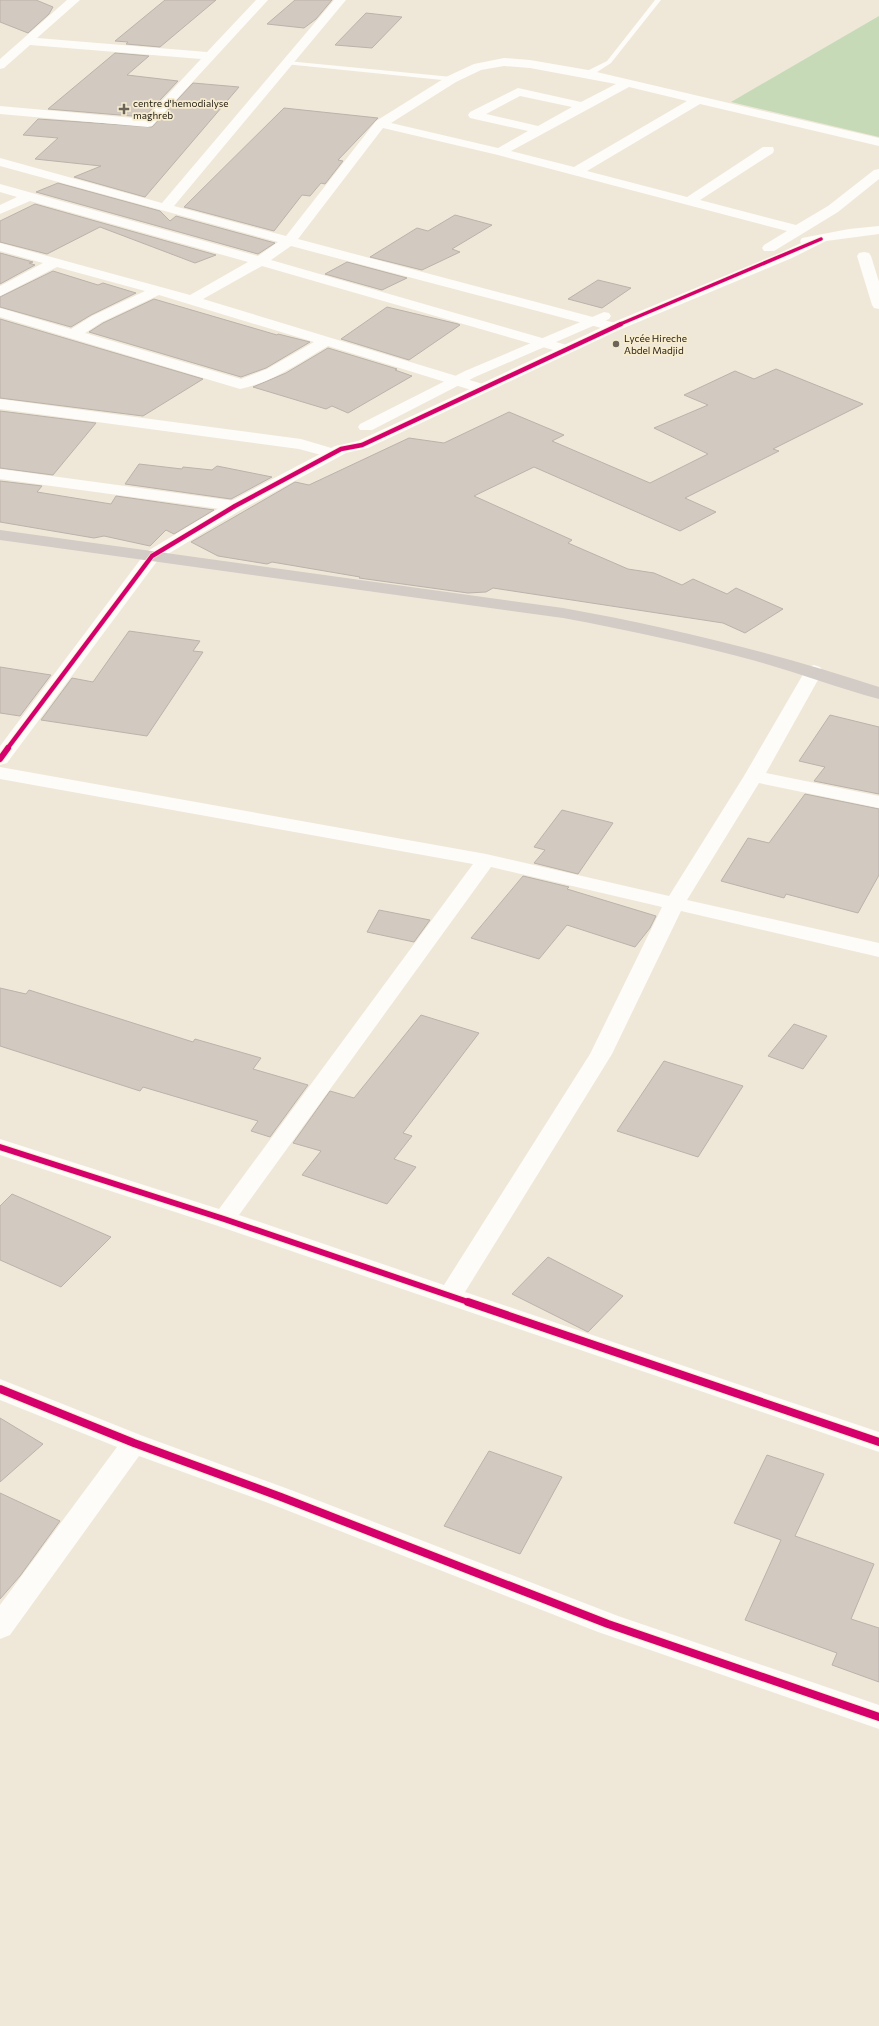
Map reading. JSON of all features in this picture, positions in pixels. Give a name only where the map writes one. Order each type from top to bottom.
[{"type":"main road","points":[[0,535],[563,613],[645,628],[814,671],[879,693]]},
{"type":"street","points":[[0,65],[74,0]]},
{"type":"street","points":[[0,110],[148,123],[262,0]]},
{"type":"street","points":[[165,208],[340,0]]},
{"type":"street","points":[[27,41],[210,56]]},
{"type":"street","points":[[192,300],[260,260],[290,240],[380,124],[452,79],[478,67],[504,62],[530,64],[588,74],[879,142]]},
{"type":"street","points":[[500,152],[627,83]]},
{"type":"street","points":[[540,130],[474,115],[518,92],[583,106]]},
{"type":"street","points":[[575,172],[698,100]]},
{"type":"street","points":[[380,124],[500,152],[798,230]]},
{"type":"street","points":[[688,202],[768,150]]},
{"type":"street","points":[[0,162],[165,208],[593,320],[614,327]]},
{"type":"street","points":[[336,451],[346,438],[457,380],[593,320],[769,248],[833,209],[879,173]]},
{"type":"street","points":[[0,188],[260,260],[565,350]]},
{"type":"street","points":[[0,210],[29,196]]},
{"type":"street","points":[[769,248],[849,233],[879,230]]},
{"type":"street","points":[[0,759],[152,556],[235,506],[336,451],[362,445],[614,327],[787,255],[821,239]]},
{"type":"street","points":[[0,247],[192,300],[481,388]]},
{"type":"street","points":[[864,256],[879,305]]},
{"type":"street","points":[[0,292],[54,263]]},
{"type":"street","points":[[73,334],[97,319],[148,296],[157,290]]},
{"type":"street","points":[[0,312],[240,384],[247,384],[264,376],[326,341]]},
{"type":"street","points":[[0,404],[301,444],[336,451]]},
{"type":"street","points":[[0,474],[235,506]]},
{"type":"street","points":[[450,1295],[601,1054],[675,902],[754,776],[814,671]]},
{"type":"street","points":[[0,773],[486,860],[675,902],[879,950]]},
{"type":"street","points":[[754,776],[879,802]]},
{"type":"street","points":[[224,1219],[486,860]]},
{"type":"street","points":[[0,1146],[450,1295],[879,1442]]},
{"type":"street","points":[[0,1389],[134,1443],[281,1497],[608,1624],[879,1717]]},
{"type":"street","points":[[0,1627],[134,1443]]},
{"type":"lane","points":[[588,74],[609,62],[658,0]]},
{"type":"lane","points":[[287,63],[452,79]]},
{"type":"green space","points":[[879,16],[879,137],[731,102]]},
{"type":"building","points":[[0,0],[36,0],[53,7],[49,14],[28,33],[0,22]]},
{"type":"building","points":[[165,0],[216,0],[160,47],[126,44],[128,42],[115,41]]},
{"type":"building","points":[[295,0],[332,0],[316,19],[304,28],[267,24]]},
{"type":"building","points":[[366,13],[402,17],[372,48],[335,45]]},
{"type":"building","points":[[115,53],[149,56],[127,75],[178,81],[144,117],[48,109]]},
{"type":"building","points":[[193,83],[239,87],[145,197],[74,177],[101,166],[35,159],[58,138],[23,135],[38,119],[152,127]]},
{"type":"building","points":[[284,108],[378,118],[338,160],[343,161],[325,184],[321,183],[310,196],[302,195],[274,231],[184,207]]},
{"type":"building","points":[[58,183],[160,211],[170,221],[176,216],[275,243],[258,254],[36,192]]},
{"type":"building","points":[[35,204],[216,255],[195,263],[100,227],[47,254],[0,242],[0,221]]},
{"type":"building","points":[[455,215],[492,225],[452,249],[460,252],[422,270],[370,257],[417,228],[428,231]]},
{"type":"building","points":[[0,253],[33,262],[29,263],[35,265],[0,284]]},
{"type":"building","points":[[347,262],[407,278],[382,290],[325,274]]},
{"type":"building","points":[[53,271],[98,285],[103,283],[136,293],[91,315],[71,327],[0,307],[0,297]]},
{"type":"building","points":[[598,280],[631,288],[602,308],[568,299]]},
{"type":"building","points":[[154,299],[277,335],[310,342],[266,368],[241,377],[89,332],[103,323]]},
{"type":"building","points":[[387,307],[460,325],[409,360],[341,339]]},
{"type":"building","points":[[0,319],[203,379],[143,416],[0,398]]},
{"type":"building","points":[[328,348],[397,369],[395,370],[412,376],[348,413],[332,406],[326,409],[253,387],[286,373]]},
{"type":"building","points":[[776,369],[863,404],[773,449],[779,451],[685,498],[716,512],[680,531],[534,467],[474,496],[572,540],[568,543],[628,569],[654,573],[682,585],[693,579],[727,594],[736,588],[783,609],[745,633],[723,623],[493,588],[486,592],[468,593],[359,578],[360,577],[272,562],[267,564],[218,556],[191,542],[295,482],[309,485],[409,438],[444,443],[509,412],[564,435],[552,441],[650,483],[708,454],[654,428],[708,405],[684,395],[735,371],[754,379]]},
{"type":"building","points":[[0,411],[96,423],[53,475],[0,468]]},
{"type":"building","points":[[139,464],[182,469],[183,467],[212,470],[217,466],[272,477],[231,499],[125,484]]},
{"type":"building","points":[[0,481],[42,486],[37,492],[111,504],[116,496],[214,510],[174,534],[166,530],[150,546],[104,536],[94,538],[0,522]]},
{"type":"building","points":[[129,631],[200,641],[193,651],[203,652],[147,736],[41,720],[72,678],[93,682]]},
{"type":"building","points":[[0,667],[51,675],[20,716],[0,713]]},
{"type":"building","points":[[830,715],[879,727],[879,794],[814,781],[825,767],[799,761]]},
{"type":"building","points":[[805,794],[879,809],[879,875],[858,913],[786,894],[784,898],[721,881],[748,838],[769,843]]},
{"type":"building","points":[[562,810],[613,823],[578,874],[534,863],[545,850],[534,847]]},
{"type":"building","points":[[523,876],[569,887],[567,889],[656,916],[650,928],[635,947],[567,925],[539,959],[471,938]]},
{"type":"building","points":[[379,910],[430,920],[414,942],[367,932]]},
{"type":"building","points":[[0,988],[26,994],[29,990],[193,1042],[195,1039],[261,1058],[253,1069],[308,1085],[270,1137],[251,1131],[258,1121],[143,1087],[140,1091],[0,1046]]},
{"type":"building","points":[[421,1015],[479,1033],[403,1133],[412,1136],[394,1159],[416,1167],[387,1204],[302,1175],[321,1151],[293,1143],[330,1091],[354,1098]]},
{"type":"building","points":[[794,1024],[827,1036],[803,1069],[768,1056]]},
{"type":"building","points":[[664,1061],[743,1086],[698,1157],[617,1131]]},
{"type":"building","points":[[12,1194],[111,1237],[61,1287],[0,1260],[0,1206]]},
{"type":"building","points":[[548,1257],[623,1296],[588,1332],[512,1294]]},
{"type":"building","points":[[0,1418],[43,1444],[0,1482]]},
{"type":"building","points":[[489,1451],[562,1477],[520,1554],[444,1526]]},
{"type":"building","points":[[767,1455],[824,1474],[795,1536],[874,1564],[851,1619],[879,1628],[879,1682],[832,1665],[837,1653],[745,1620],[781,1540],[734,1523]]},
{"type":"building","points":[[0,1493],[60,1521],[20,1576],[0,1599]]},
{"type":"cycle path","points":[[0,759],[152,556],[235,506],[341,449],[362,445],[614,327],[787,255],[821,239]]},
{"type":"cycle path","points":[[0,1147],[224,1219],[879,1442]]},
{"type":"cycle path","points":[[0,1389],[134,1443],[281,1497],[608,1624],[879,1717]]},
{"type":"place","name":"centre d'hemodialyse maghreb","points":[[124,109]]},
{"type":"place","name":"Lycée Hireche Abdel Madjid","points":[[616,344]]}]
